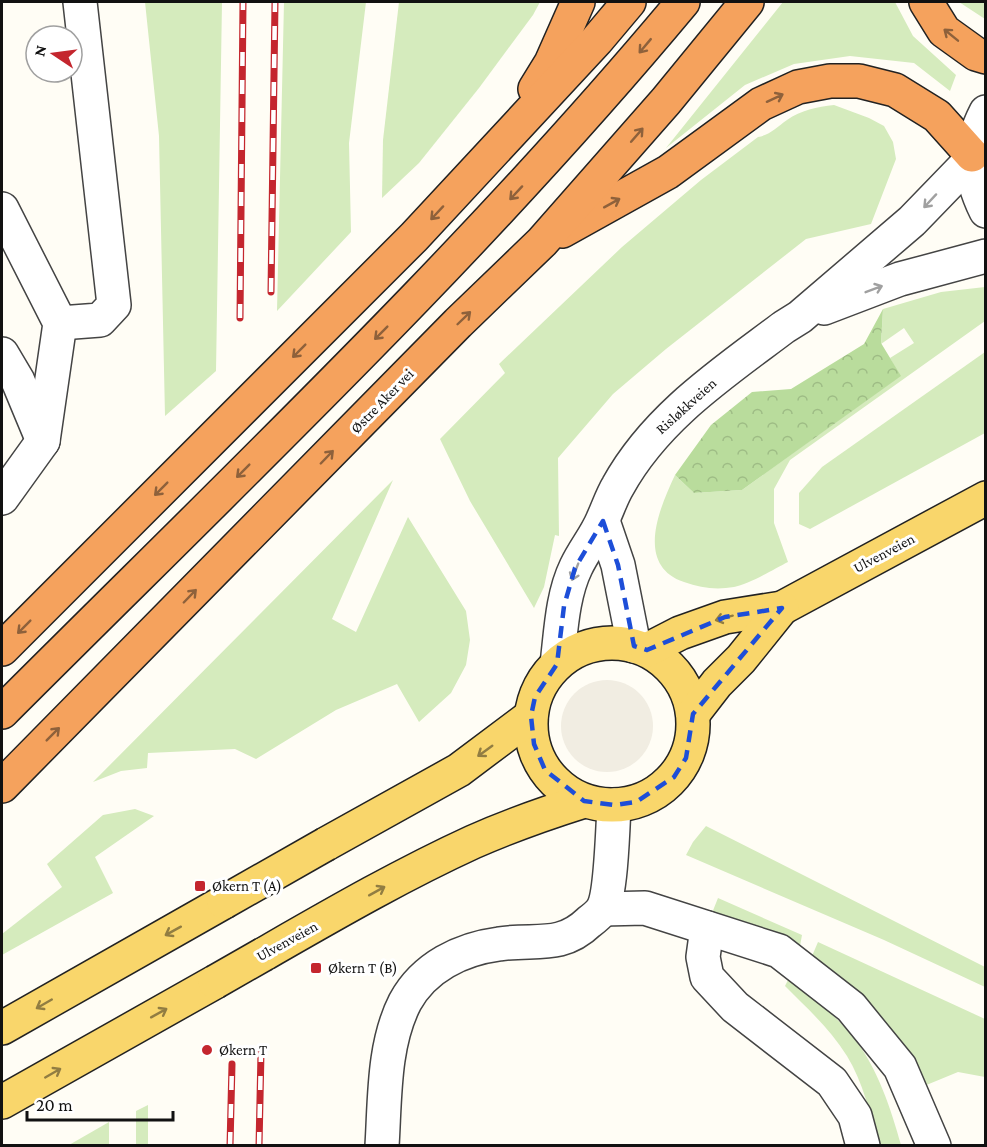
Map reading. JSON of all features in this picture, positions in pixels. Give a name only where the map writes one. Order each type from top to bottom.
[{"type":"highway","points":[[506,139],[551,63],[578,2]]},
{"type":"highway","points":[[2,649],[414,237],[597,40],[629,2]]},
{"type":"highway","points":[[2,712],[450,264],[623,74],[683,2]]},
{"type":"highway","name":"Østre Aker vei","points":[[2,786],[458,323],[543,242],[666,101],[747,2]]},
{"type":"highway","points":[[926,2],[944,31],[976,54],[986,57]]},
{"type":"highway","points":[[543,242],[668,172],[761,104],[798,87],[830,81],[859,81],[895,90],[937,116],[972,157]]},
{"type":"main road","name":"Ulvenveien","points":[[640,648],[725,616],[782,608],[986,498]]},
{"type":"main road","name":"Ulvenveien","points":[[693,714],[782,608]]},
{"type":"main road","points":[[599,803],[565,790],[545,770],[534,744],[531,716],[536,697],[544,679],[557,664],[574,652],[593,645],[614,643],[640,648]]},
{"type":"main road","name":"Ulvenveien","points":[[2,1102],[387,885],[473,842],[518,823],[599,803],[636,802],[657,792],[674,777],[686,758],[692,736],[693,714],[686,690],[672,669],[640,648]]},
{"type":"main road","points":[[2,1028],[459,770],[531,716]]},
{"type":"street","points":[[60,323],[100,320],[114,305],[80,2]]},
{"type":"street","points":[[986,112],[977,129],[972,157],[974,187],[986,211]]},
{"type":"street","name":"Risløkkveien","points":[[557,664],[564,606],[575,568],[603,521],[617,486],[641,450],[684,404],[800,317],[912,221],[972,157]]},
{"type":"street","points":[[2,209],[60,323],[43,441],[2,498]]},
{"type":"street","name":"Risløkkveien","points":[[800,317],[900,279],[986,256]]},
{"type":"street","points":[[2,354],[18,381],[43,441]]},
{"type":"street","points":[[603,521],[618,565],[640,648]]},
{"type":"street","points":[[382,1146],[388,1057],[405,1002],[423,977],[444,961],[471,950],[500,943],[556,941],[572,936],[603,909],[607,891],[599,803]]},
{"type":"street","points":[[603,909],[645,908],[779,951],[852,1006],[900,1067],[934,1146]]},
{"type":"street","points":[[707,928],[703,957],[707,977],[735,1007],[832,1082],[855,1116],[863,1146]]},
{"type":"highlighted area","points":[[603,521],[618,565],[634,646],[647,650],[725,617],[782,608],[693,714],[686,758],[674,777],[636,802],[614,805],[584,801],[545,770],[534,744],[531,716],[535,697],[557,664],[564,606],[575,568]]},
{"type":"green space","points":[[145,2],[222,2],[216,371],[165,416],[159,136]]},
{"type":"green space","points":[[284,2],[366,2],[349,143],[351,232],[277,311]]},
{"type":"green space","points":[[399,2],[540,2],[533,15],[479,88],[419,163],[382,198],[383,140]]},
{"type":"green space","points":[[783,2],[895,2],[913,36],[956,75],[950,91],[914,63],[850,56],[794,64],[745,85],[666,148]]},
{"type":"green space","points":[[959,2],[985,2],[985,19]]},
{"type":"green space","points":[[834,105],[884,126],[893,142],[896,159],[871,224],[806,239],[666,349],[613,394],[558,458],[559,536],[555,535],[544,587],[534,608],[470,501],[440,439],[505,373],[499,364],[622,247],[701,180],[758,137],[770,133],[792,117],[809,110]]},
{"type":"green space","points":[[985,287],[985,321],[790,460],[774,489],[774,523],[788,562],[740,586],[727,588],[696,586],[669,574],[660,563],[655,550],[655,535],[663,504],[675,475],[694,493],[742,490],[900,376],[890,358],[914,343],[904,328],[881,344],[883,309],[941,292]]},
{"type":"green space","points":[[883,309],[881,343],[901,376],[742,490],[694,493],[675,475],[711,425],[752,392],[791,389],[864,344]]},
{"type":"green space","points":[[985,352],[985,433],[810,529],[799,524],[799,493],[822,467]]},
{"type":"green space","points":[[393,480],[332,619],[356,632],[408,517],[466,611],[470,640],[466,665],[451,693],[419,722],[397,684],[336,710],[256,759],[235,749],[148,753],[147,768],[121,771],[93,782]]},
{"type":"green space","points":[[135,809],[154,816],[95,857],[113,893],[2,955],[2,934],[62,887],[47,864],[103,815]]},
{"type":"green space","points":[[706,826],[985,967],[985,987],[884,940],[686,855]]},
{"type":"green space","points":[[718,898],[802,935],[800,946],[758,926],[712,913]]},
{"type":"green space","points":[[818,942],[985,1019],[985,1077],[958,1072],[924,1086],[868,1001],[850,984],[812,956]]},
{"type":"green space","points":[[789,978],[832,1014],[863,1050],[883,1090],[901,1145],[879,1144],[866,1098],[853,1066],[826,1028],[785,986]]},
{"type":"green space","points":[[148,1105],[148,1145],[136,1145],[136,1111]]},
{"type":"green space","points":[[109,1122],[109,1145],[69,1145]]},
{"type":"shaded area","points":[[607,680],[625,683],[640,693],[650,708],[653,726],[650,744],[640,759],[625,769],[607,772],[589,769],[574,759],[564,744],[561,726],[564,708],[574,693],[589,683]]},
{"type":"railway","points":[[240,318],[243,2]]},
{"type":"railway","points":[[271,292],[275,2]]},
{"type":"railway","points":[[259,1146],[261,1052]]},
{"type":"railway","points":[[230,1146],[232,1064]]},
{"type":"place","name":"Økern T (A)","points":[[200,886]]},
{"type":"place","name":"Økern T (B)","points":[[316,968]]},
{"type":"place","name":"Økern T","points":[[207,1050]]}]
